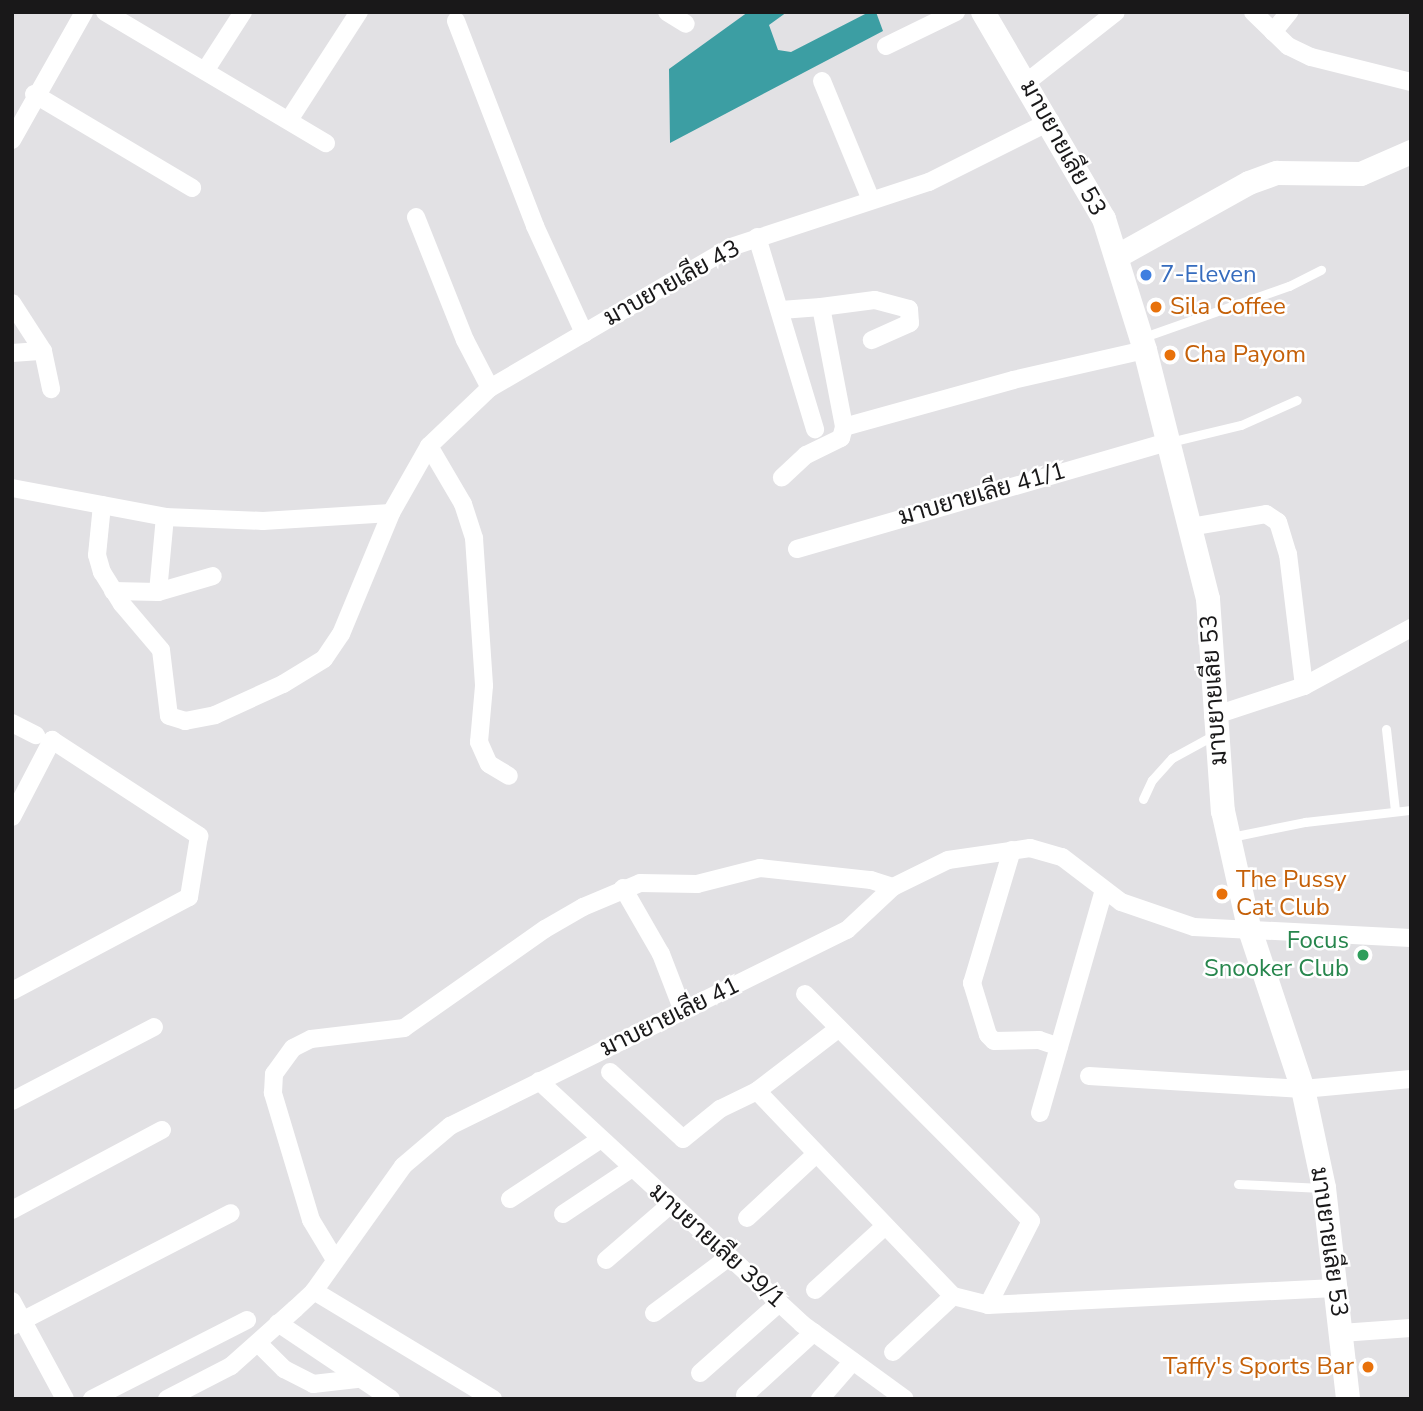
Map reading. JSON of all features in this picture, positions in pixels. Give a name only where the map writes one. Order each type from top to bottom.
[{"type":"street","points":[[12,140],[34,94],[84,12]]},
{"type":"street","points":[[105,12],[326,143]]},
{"type":"street","points":[[205,71],[243,12]]},
{"type":"street","points":[[289,120],[359,12]]},
{"type":"street","points":[[667,12],[686,24]]},
{"type":"street","points":[[886,46],[956,12]]},
{"type":"street","name":"มาบยายเลีย 53","points":[[983,12],[1051,121],[1104,219],[1144,344],[1208,599],[1214,725],[1229,838],[1249,928],[1303,1089],[1324,1188],[1348,1399]]},
{"type":"street","points":[[1027,82],[1116,12]]},
{"type":"street","points":[[1253,12],[1288,46],[1311,57],[1411,82]]},
{"type":"street","points":[[1273,32],[1289,12]]},
{"type":"street","points":[[456,21],[535,226],[584,333]]},
{"type":"street","points":[[822,80],[871,200]]},
{"type":"street","points":[[34,94],[192,188]]},
{"type":"street","name":"มาบยายเลีย 43","points":[[113,591],[161,650],[169,716],[185,721],[215,715],[283,684],[324,659],[341,634],[391,513],[429,446],[490,388],[731,247],[929,182],[1051,121]]},
{"type":"street","points":[[1118,256],[1249,183],[1277,173],[1361,174],[1411,152]]},
{"type":"street","points":[[416,217],[465,340],[490,388]]},
{"type":"street","points":[[757,237],[815,429]]},
{"type":"street","points":[[781,310],[875,300],[909,309],[910,323],[872,340]]},
{"type":"street","points":[[12,303],[43,351],[51,390]]},
{"type":"street","points":[[782,477],[806,455],[841,438],[844,427],[821,307]]},
{"type":"street","points":[[844,427],[1144,344]]},
{"type":"street","points":[[12,353],[43,351]]},
{"type":"street","name":"มาบยายเลีย 41/1","points":[[797,549],[1168,442]]},
{"type":"street","points":[[429,446],[463,504],[474,538],[484,686],[479,742],[489,764],[509,776]]},
{"type":"street","points":[[12,488],[166,517],[263,521],[391,513]]},
{"type":"street","points":[[102,505],[97,555],[113,591],[158,592],[213,576]]},
{"type":"street","points":[[1190,527],[1266,514],[1278,522],[1288,554],[1304,686]]},
{"type":"street","points":[[158,592],[166,517]]},
{"type":"street","points":[[1214,725],[1304,686],[1411,628]]},
{"type":"street","points":[[12,723],[36,736]]},
{"type":"street","points":[[12,817],[52,740],[199,836],[189,897],[12,991]]},
{"type":"street","name":"มาบยายเลีย 41","points":[[167,1399],[231,1366],[314,1290],[334,1258],[403,1166],[450,1126],[847,930],[893,887],[948,860],[1030,848],[1062,857],[1104,890],[1133,906],[1194,927],[1411,938]]},
{"type":"street","points":[[1012,850],[972,983],[988,1035],[994,1041],[1039,1040],[1059,1047]]},
{"type":"street","points":[[334,1258],[312,1220],[278,1110],[274,1074],[282,1058],[311,1039],[404,1028],[545,929],[622,888],[666,881],[697,884],[761,868],[871,880],[893,887]]},
{"type":"street","points":[[622,888],[661,954],[682,1011]]},
{"type":"street","points":[[1040,1113],[1104,890]]},
{"type":"street","points":[[805,994],[1031,1221],[988,1305]]},
{"type":"street","points":[[12,1101],[155,1027]]},
{"type":"street","points":[[610,1072],[683,1139],[720,1109],[757,1091],[839,1028]]},
{"type":"street","points":[[1090,1076],[1303,1089],[1411,1079]]},
{"type":"street","name":"มาบยายเลีย 39/1","points":[[539,1082],[779,1303],[905,1399]]},
{"type":"street","points":[[757,1091],[953,1296],[988,1305],[1335,1288]]},
{"type":"street","points":[[12,1210],[162,1130]]},
{"type":"street","points":[[510,1199],[601,1139]]},
{"type":"street","points":[[747,1218],[816,1154]]},
{"type":"street","points":[[563,1214],[632,1168]]},
{"type":"street","points":[[606,1260],[671,1204]]},
{"type":"street","points":[[17,1323],[231,1213]]},
{"type":"street","points":[[816,1290],[885,1226]]},
{"type":"street","points":[[654,1313],[729,1257]]},
{"type":"street","points":[[314,1290],[493,1399]]},
{"type":"street","points":[[893,1352],[953,1296]]},
{"type":"street","points":[[12,1300],[17,1323],[68,1398]]},
{"type":"street","points":[[700,1373],[779,1303]]},
{"type":"street","points":[[92,1399],[247,1320]]},
{"type":"street","points":[[278,1324],[357,1379],[391,1399]]},
{"type":"street","points":[[1341,1333],[1411,1328]]},
{"type":"street","points":[[746,1395],[814,1332]]},
{"type":"street","points":[[258,1343],[284,1369],[313,1384],[357,1379]]},
{"type":"street","points":[[820,1399],[853,1361]]},
{"type":"lane","points":[[1144,344],[1289,286],[1321,270]]},
{"type":"lane","points":[[1168,442],[1241,425],[1297,400]]},
{"type":"lane","points":[[1143,799],[1152,780],[1172,758],[1214,725]]},
{"type":"lane","points":[[1386,729],[1395,811]]},
{"type":"lane","points":[[1229,838],[1305,822],[1411,810]]},
{"type":"lane","points":[[1238,1184],[1324,1188]]},
{"type":"water","points":[[748,12],[787,12],[769,25],[778,50],[791,52],[869,12],[876,12],[883,31],[670,143],[669,69]]},
{"type":"place","name":"7-Eleven","points":[[1146,275]]},
{"type":"place","name":"Sila Coffee","points":[[1156,307]]},
{"type":"place","name":"Cha Payom","points":[[1170,355]]},
{"type":"place","name":"The Pussy Cat Club","points":[[1222,894]]},
{"type":"place","name":"Focus Snooker Club","points":[[1363,955]]},
{"type":"place","name":"Taffy's Sports Bar","points":[[1368,1367]]}]
